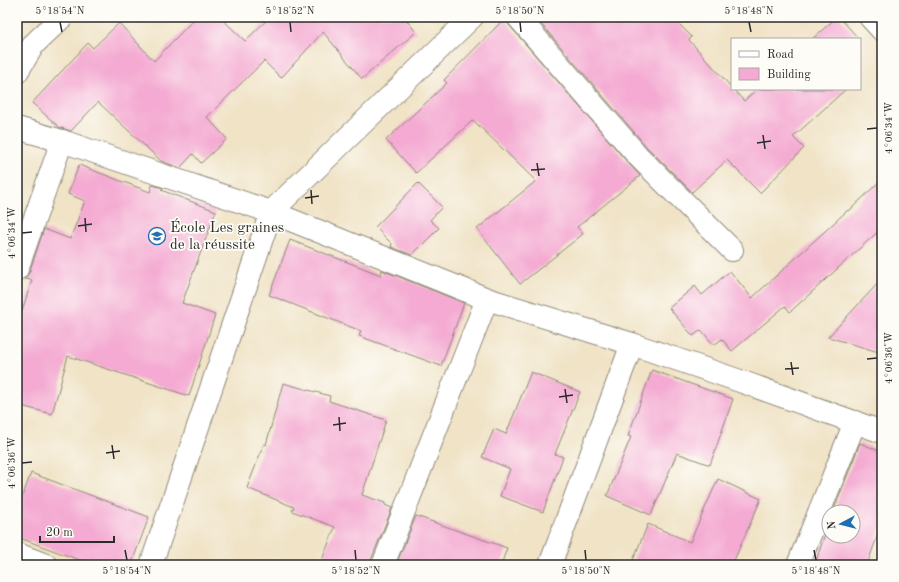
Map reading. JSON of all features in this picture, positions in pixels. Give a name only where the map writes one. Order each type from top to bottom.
[{"type":"street","points":[[17,72],[34,44],[62,17]]},
{"type":"street","points":[[152,565],[271,212],[472,17]]},
{"type":"street","points":[[518,17],[638,156],[732,250]]},
{"type":"street","points":[[870,17],[882,30]]},
{"type":"street","points":[[17,128],[62,141],[271,212],[487,299],[632,344],[882,432]]},
{"type":"street","points":[[17,269],[62,141]]},
{"type":"street","points":[[383,565],[487,299]]},
{"type":"street","points":[[550,565],[632,344]]},
{"type":"street","points":[[798,565],[855,422]]},
{"type":"street","points":[[17,554],[46,565]]},
{"type":"building","points":[[196,17],[220,17],[245,41],[270,17],[404,17],[416,32],[362,79],[323,32],[281,78],[264,61],[207,117],[227,139],[201,163],[193,154],[180,168],[161,161],[98,102],[71,131],[59,127],[32,103],[88,43],[93,48],[119,23],[154,61]]},
{"type":"building","points":[[506,17],[509,25],[640,176],[577,227],[583,234],[520,284],[477,229],[536,181],[473,120],[416,173],[386,140],[447,83],[444,80]]},
{"type":"building","points":[[535,17],[672,17],[692,37],[689,40],[731,87],[731,90],[734,90],[744,101],[756,90],[845,90],[793,137],[804,148],[760,193],[727,160],[692,192],[647,147]]},
{"type":"building","points":[[837,17],[839,17],[858,38],[813,38]]},
{"type":"building","points":[[79,165],[150,192],[152,185],[163,188],[161,190],[216,211],[182,303],[215,315],[189,396],[68,356],[52,414],[17,405],[17,326],[32,280],[24,279],[29,273],[44,229],[70,239],[85,201],[68,194]]},
{"type":"building","points":[[882,179],[882,228],[790,312],[785,306],[732,351],[722,339],[714,345],[701,330],[693,336],[669,308],[695,286],[702,295],[730,271],[752,298],[848,210],[849,211]]},
{"type":"building","points":[[418,183],[442,207],[430,220],[439,228],[412,255],[391,247],[392,244],[375,227]]},
{"type":"building","points":[[290,240],[381,275],[382,270],[464,303],[441,366],[359,336],[361,331],[269,295]]},
{"type":"building","points":[[882,279],[882,353],[828,337]]},
{"type":"building","points":[[652,370],[733,399],[710,465],[677,453],[651,515],[607,496],[631,437],[628,436]]},
{"type":"building","points":[[531,372],[580,392],[555,454],[563,457],[543,512],[500,496],[510,469],[482,457],[494,429],[506,434]]},
{"type":"building","points":[[283,383],[330,396],[329,401],[386,420],[362,495],[385,503],[385,505],[392,508],[371,560],[371,565],[320,565],[335,527],[292,511],[294,507],[247,488],[264,444],[266,445]]},
{"type":"building","points":[[860,443],[882,452],[882,523],[867,565],[828,565],[816,561],[822,544],[861,544],[861,504],[836,504]]},
{"type":"building","points":[[31,473],[149,517],[131,565],[93,565],[17,537],[17,511]]},
{"type":"building","points":[[718,479],[761,499],[732,565],[631,565],[648,524],[690,542]]},
{"type":"building","points":[[416,516],[507,548],[501,565],[396,565]]},
{"type":"place","name":"École Les graines de la réussite","points":[[157,236]]}]
